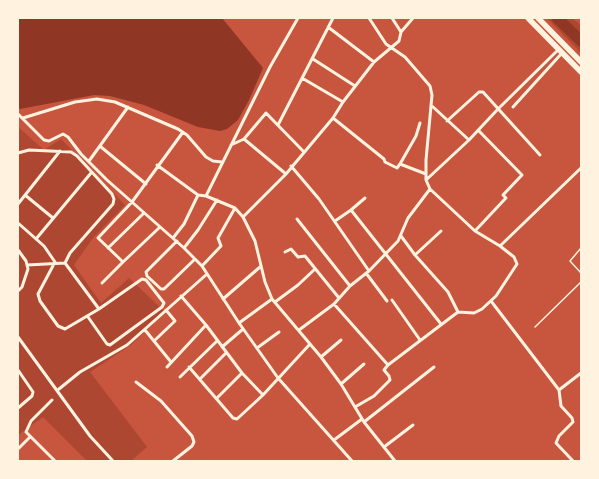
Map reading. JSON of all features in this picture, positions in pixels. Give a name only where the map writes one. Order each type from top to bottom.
[{"type":"highway","points":[[528,18],[581,72]]},
{"type":"highway","points":[[538,18],[581,62]]},
{"type":"street","points":[[206,196],[270,67],[298,18]]},
{"type":"street","points":[[278,125],[333,18]]},
{"type":"street","points":[[355,407],[374,396],[390,380],[389,376],[384,370],[388,365],[420,340],[458,312],[474,313],[491,301],[505,284],[517,264],[514,257],[500,246],[474,230],[430,189],[426,180],[426,174],[432,106],[430,86],[405,57],[390,47],[369,18]]},
{"type":"street","points":[[392,18],[401,32]]},
{"type":"street","points":[[243,217],[286,174],[291,166],[333,118],[343,102],[374,62],[399,41],[401,32],[413,18]]},
{"type":"street","points":[[328,27],[374,62]]},
{"type":"street","points":[[513,107],[560,51]]},
{"type":"street","points":[[426,180],[469,140],[498,109],[560,51]]},
{"type":"street","points":[[313,59],[355,86]]},
{"type":"street","points":[[302,78],[343,102]]},
{"type":"street","points":[[447,121],[481,91],[484,92],[540,154]]},
{"type":"street","points":[[24,118],[64,105],[86,100],[105,100],[128,107],[183,132],[206,157],[213,161],[222,162]]},
{"type":"street","points":[[432,106],[469,140]]},
{"type":"street","points":[[89,161],[101,147],[128,107]]},
{"type":"street","points":[[231,145],[244,139],[266,113],[304,152]]},
{"type":"street","points":[[18,114],[24,118],[40,137],[46,141],[60,135],[66,135],[89,161],[144,213],[177,241],[202,266],[243,330],[278,378],[352,461]]},
{"type":"street","points":[[333,118],[384,159],[385,162],[397,168],[416,136],[420,123]]},
{"type":"street","points":[[474,230],[506,198],[503,195],[522,175],[478,130]]},
{"type":"street","points":[[123,262],[98,237],[132,202],[146,184],[157,165],[183,132]]},
{"type":"street","points":[[244,139],[286,174]]},
{"type":"street","points":[[101,147],[146,184]]},
{"type":"street","points":[[18,153],[29,150],[71,152],[77,156],[112,194],[113,204],[70,253],[65,263]]},
{"type":"street","points":[[18,204],[60,151]]},
{"type":"street","points":[[400,164],[426,174]]},
{"type":"street","points":[[157,165],[198,195],[206,196],[235,208],[243,217],[255,240],[260,267],[273,300],[321,357],[341,384],[363,421],[395,461]]},
{"type":"street","points":[[291,166],[303,178],[335,221],[387,301]]},
{"type":"street","points":[[500,246],[581,168]]},
{"type":"street","points":[[36,239],[91,172]]},
{"type":"street","points":[[299,330],[334,304],[350,286],[368,272],[401,236],[408,218],[430,189]]},
{"type":"street","points":[[25,195],[53,218]]},
{"type":"street","points":[[173,238],[184,224],[198,195]]},
{"type":"street","points":[[335,221],[365,198]]},
{"type":"street","points":[[184,248],[198,230],[217,200]]},
{"type":"street","points":[[202,266],[221,246],[218,238],[235,208]]},
{"type":"street","points":[[351,210],[384,254],[441,324]]},
{"type":"street","points":[[108,248],[144,213]]},
{"type":"street","points":[[297,219],[350,286]]},
{"type":"street","points":[[18,223],[44,246],[55,262]]},
{"type":"street","points":[[102,283],[160,227]]},
{"type":"street","points":[[415,256],[441,231]]},
{"type":"street","points":[[401,236],[415,256],[448,292],[458,312]]},
{"type":"street","points":[[177,241],[146,272],[146,274],[161,290],[164,289],[195,259]]},
{"type":"street","points":[[285,252],[291,249],[298,257],[305,256],[339,298]]},
{"type":"street","points":[[18,250],[27,265],[28,275],[22,287],[18,291]]},
{"type":"street","points":[[55,262],[38,294],[40,301],[61,329],[65,329],[88,317],[142,279],[146,280],[164,303],[162,307],[110,345],[107,344],[88,317]]},
{"type":"street","points":[[27,265],[55,262],[65,263],[99,308]]},
{"type":"street","points":[[223,299],[260,267]]},
{"type":"street","points":[[239,323],[298,285],[315,269]]},
{"type":"street","points":[[59,389],[80,372],[127,345],[206,274]]},
{"type":"street","points":[[181,296],[218,340],[242,373],[263,395]]},
{"type":"street","points":[[392,300],[420,340]]},
{"type":"street","points":[[491,301],[559,390],[560,406],[572,418],[573,422],[559,436],[556,443],[573,461]]},
{"type":"street","points":[[334,304],[388,365]]},
{"type":"street","points":[[154,341],[176,321],[166,310]]},
{"type":"street","points":[[167,367],[206,325]]},
{"type":"street","points":[[145,330],[171,362]]},
{"type":"street","points":[[222,346],[243,330]]},
{"type":"street","points":[[257,348],[279,332]]},
{"type":"street","points":[[18,337],[90,436],[113,461]]},
{"type":"street","points":[[180,377],[218,340]]},
{"type":"street","points":[[321,357],[341,340]]},
{"type":"street","points":[[189,368],[217,398],[233,418],[237,419],[263,395],[310,344]]},
{"type":"street","points":[[200,379],[226,353]]},
{"type":"street","points":[[341,384],[364,364]]},
{"type":"street","points":[[334,440],[363,421],[434,366]]},
{"type":"street","points":[[18,370],[33,392],[32,396],[18,408]]},
{"type":"street","points":[[217,398],[242,373]]},
{"type":"street","points":[[559,390],[581,373]]},
{"type":"street","points":[[136,382],[161,401],[192,436],[194,442],[192,446],[173,461]]},
{"type":"street","points":[[52,400],[27,427],[26,432],[55,461]]},
{"type":"street","points":[[384,447],[413,425]]},
{"type":"street","points":[[18,449],[30,437]]},
{"type":"lane","points":[[581,248],[570,261],[581,273]]},
{"type":"lane","points":[[535,327],[581,282]]},
{"type":"shaded area","points":[[18,18],[222,18],[263,68],[249,100],[238,120],[227,129],[220,131],[198,127],[144,105],[110,96],[94,95],[20,109],[18,107]]},
{"type":"shaded area","points":[[547,18],[572,18],[581,25],[581,53]]},
{"type":"shaded area","points":[[18,127],[44,150],[61,139],[125,205],[93,238],[74,265],[101,303],[129,278],[165,312],[131,345],[90,372],[147,447],[131,461],[87,461],[43,417],[18,435]]},
{"type":"waterway","points":[[557,18],[581,41]]}]
